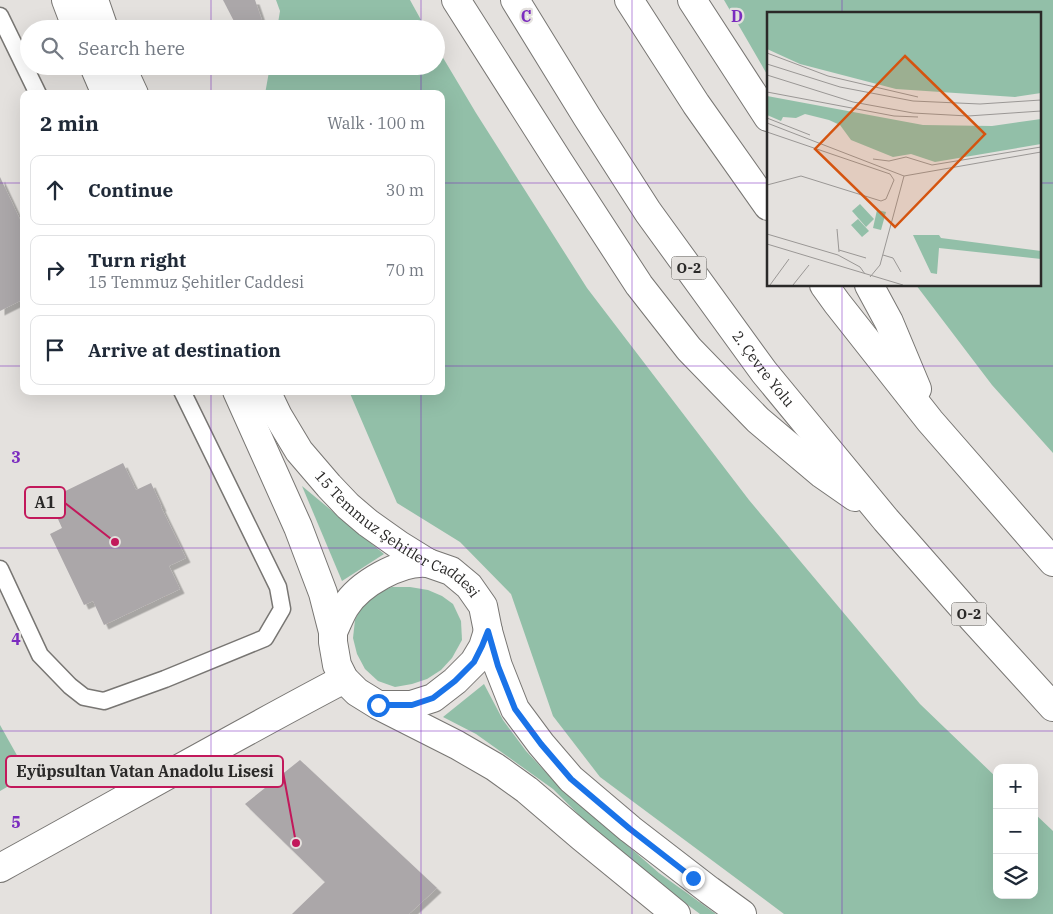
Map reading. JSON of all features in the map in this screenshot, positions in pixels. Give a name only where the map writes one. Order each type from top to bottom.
[{"type":"main road","points":[[66,0],[74,20]]},
{"type":"main road","points":[[94,0],[101,20]]},
{"type":"main road","points":[[456,0],[639,285],[689,349],[758,420],[822,474],[886,520]]},
{"type":"main road","name":"2. Çevre Yolu","points":[[516,0],[586,117],[648,212],[764,372],[886,520],[1053,707]]},
{"type":"main road","points":[[629,0],[696,104],[767,205]]},
{"type":"main road","points":[[692,0],[767,115]]},
{"type":"main road","points":[[98,75],[104,90]]},
{"type":"main road","points":[[125,75],[132,90]]},
{"type":"main road","points":[[825,286],[930,421],[1053,562]]},
{"type":"main road","points":[[870,286],[889,322],[930,421]]},
{"type":"main road","points":[[239,395],[298,527],[323,593],[333,632],[337,665],[344,679],[357,692],[378,705],[457,745],[495,767],[527,790],[676,914]]},
{"type":"main road","name":"15 Temmuz Şehitler Caddesi","points":[[268,395],[299,451],[348,506],[399,545],[428,563],[450,571],[469,586],[482,606],[498,666],[515,709],[541,744],[571,779],[630,829],[742,914]]},
{"type":"main road","points":[[333,632],[345,606],[358,591],[380,576],[419,562],[428,563]]},
{"type":"main road","points":[[378,705],[412,705],[433,698],[455,681],[474,662],[488,631]]},
{"type":"main road","points":[[0,868],[344,679]]},
{"type":"lane","points":[[0,16],[20,57]]},
{"type":"lane","points":[[29,75],[36,90]]},
{"type":"lane","points":[[0,569],[40,656],[84,697],[104,701],[165,679],[265,638],[282,609],[278,587],[184,395]]},
{"type":"green space","points":[[276,0],[410,0],[421,20],[278,20],[280,11]]},
{"type":"green space","points":[[724,0],[1053,0],[1053,453],[992,385],[917,286],[1040,286],[1040,12],[767,12],[767,74]]},
{"type":"green space","points":[[445,61],[587,288],[749,500],[920,704],[993,774],[993,899],[1038,899],[1038,817],[1053,831],[1053,914],[784,914],[600,777],[553,716],[511,594],[460,542],[397,503],[351,395],[445,395],[445,90],[266,90],[268,75],[445,75]]},
{"type":"green space","points":[[302,486],[384,554],[342,581]]},
{"type":"green space","points":[[392,587],[428,590],[442,596],[453,604],[461,621],[462,640],[452,658],[441,670],[427,679],[395,687],[378,681],[365,669],[357,654],[353,638],[355,620],[362,605],[373,595]]},
{"type":"green space","points":[[484,684],[503,720],[526,751],[556,783],[659,873],[716,914],[700,914],[653,879],[591,827],[553,789],[476,734],[443,717]]},
{"type":"green space","points":[[0,725],[28,775],[0,791]]},
{"type":"building","points":[[223,0],[255,0],[262,20],[233,20]]},
{"type":"building","points":[[0,177],[20,220],[20,301],[0,311]]},
{"type":"building","points":[[123,463],[136,490],[151,483],[186,558],[169,566],[180,589],[104,625],[93,601],[84,605],[50,534],[62,528],[49,499]]},
{"type":"building","points":[[300,760],[437,888],[409,914],[292,914],[325,882],[245,804]]},
{"type":"place","name":"A1","points":[[115,542]]},
{"type":"place","name":"Eyüpsultan Vatan Anadolu Lisesi","points":[[296,843]]},
{"type":"route","points":[[378,705],[412,705],[433,698],[455,681],[474,662],[488,631],[498,666],[515,709],[541,744],[571,779],[630,829],[693,878]]}]
